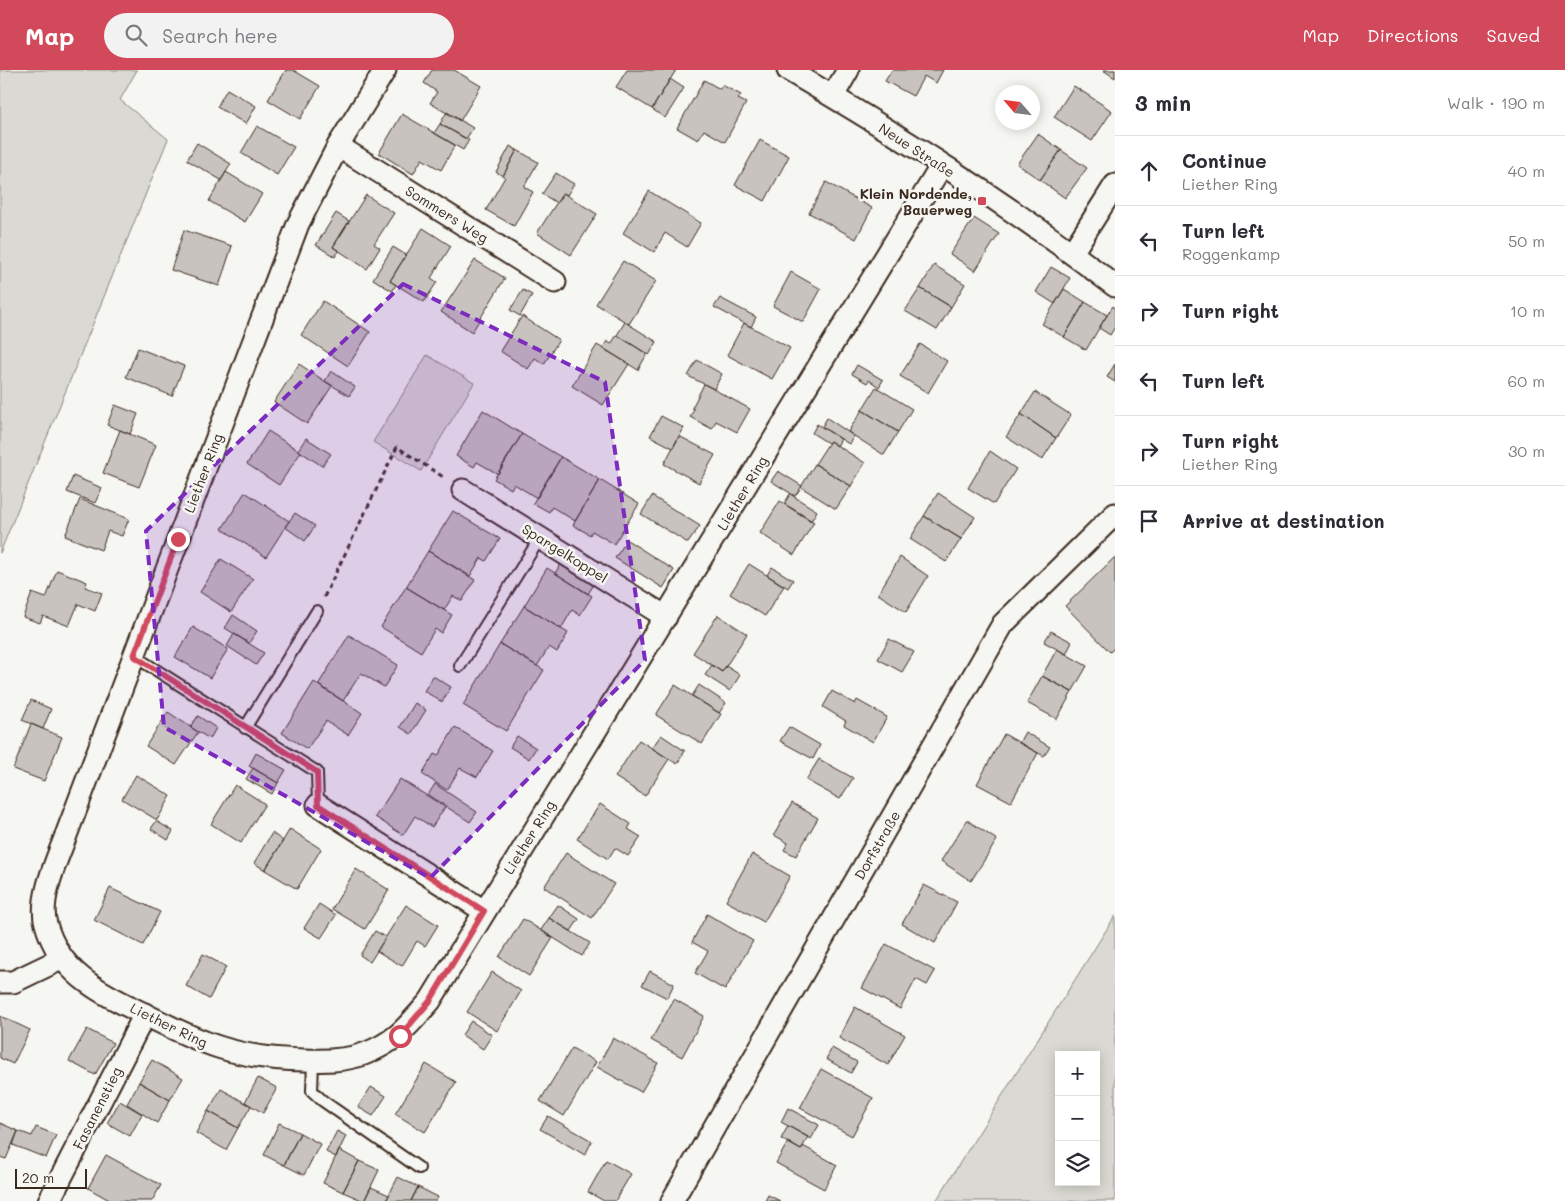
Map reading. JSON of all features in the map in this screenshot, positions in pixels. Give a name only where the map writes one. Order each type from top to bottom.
[{"type":"street","name":"Liether Ring","points":[[385,70],[338,146],[298,224],[45,895],[45,923],[61,959],[93,988],[202,1043],[240,1054],[275,1060],[333,1061],[363,1054],[400,1036],[430,1001],[942,165]]},
{"type":"street","name":"Neue Straße","points":[[788,70],[942,165],[1072,253],[1115,286]]},
{"type":"street","points":[[833,96],[848,70]]},
{"type":"street","name":"Sommers Weg","points":[[338,146],[555,282]]},
{"type":"street","points":[[1072,253],[1115,185]]},
{"type":"street","name":"Spargelkoppel","points":[[463,490],[666,617]]},
{"type":"street","name":"Dorfstraße","points":[[672,1201],[1004,624],[1115,514]]},
{"type":"street","points":[[318,805],[484,911]]},
{"type":"street","points":[[0,982],[13,982],[61,959]]},
{"type":"street","name":"Fasanenstieg","points":[[49,1201],[146,1014]]},
{"type":"lane","points":[[460,666],[540,538]]},
{"type":"lane","points":[[245,728],[317,611]]},
{"type":"lane","points":[[134,656],[317,772],[318,805]]},
{"type":"lane","points":[[313,1060],[312,1091],[323,1101],[419,1168]]},
{"type":"path","points":[[317,611],[397,447],[463,490]]},
{"type":"highlighted area","points":[[403,284],[605,382],[645,660],[430,878],[164,727],[146,531]]},
{"type":"shaded area","points":[[0,70],[137,70],[120,100],[168,139],[0,553]]},
{"type":"shaded area","points":[[427,355],[474,383],[421,471],[373,442]]},
{"type":"shaded area","points":[[1115,916],[1115,1201],[936,1201]]},
{"type":"building","points":[[286,70],[293,70],[320,86],[300,119],[268,100]]},
{"type":"building","points":[[432,70],[454,70],[481,86],[460,121],[430,103],[437,92],[424,83]]},
{"type":"building","points":[[627,70],[676,70],[652,109],[616,87]]},
{"type":"building","points":[[892,70],[943,70],[936,83],[924,76],[913,96],[885,81]]},
{"type":"building","points":[[1103,70],[1115,70],[1115,78]]},
{"type":"building","points":[[670,79],[684,88],[665,118],[652,109]]},
{"type":"building","points":[[704,80],[720,89],[722,85],[741,95],[738,99],[746,103],[725,142],[704,130],[698,140],[677,128]]},
{"type":"building","points":[[1074,86],[1112,111],[1092,141],[1054,117]]},
{"type":"building","points":[[227,89],[256,106],[246,124],[217,107]]},
{"type":"building","points":[[447,112],[473,128],[466,139],[440,124]]},
{"type":"building","points":[[402,114],[455,145],[441,170],[422,159],[413,174],[379,153]]},
{"type":"building","points":[[440,124],[469,140],[463,150],[434,133]]},
{"type":"building","points":[[257,126],[294,147],[277,175],[241,153]]},
{"type":"building","points":[[1038,134],[1061,150],[1040,180],[1017,164]]},
{"type":"building","points":[[760,140],[789,156],[765,201],[735,185]]},
{"type":"building","points":[[197,143],[231,164],[221,180],[187,160]]},
{"type":"building","points":[[510,146],[517,150],[503,176],[496,172]]},
{"type":"building","points":[[517,150],[538,162],[524,187],[533,192],[514,226],[486,210],[505,177],[503,176]]},
{"type":"building","points":[[1061,150],[1087,168],[1065,198],[1040,180]]},
{"type":"building","points":[[226,172],[262,194],[245,222],[209,201]]},
{"type":"building","points":[[556,173],[574,184],[567,195],[563,193],[557,203],[542,194]]},
{"type":"building","points":[[826,182],[872,208],[856,239],[809,213]]},
{"type":"building","points":[[649,191],[701,223],[687,247],[665,233],[654,252],[623,233]]},
{"type":"building","points":[[563,193],[597,214],[571,255],[537,233]]},
{"type":"building","points":[[366,195],[394,213],[374,244],[380,248],[367,269],[333,247]]},
{"type":"building","points":[[336,213],[349,221],[333,247],[339,251],[335,257],[316,245]]},
{"type":"building","points":[[974,218],[999,234],[975,271],[950,254]]},
{"type":"building","points":[[423,228],[451,246],[431,278],[437,282],[424,302],[390,281]]},
{"type":"building","points":[[184,230],[232,246],[219,286],[171,270]]},
{"type":"building","points":[[393,247],[406,255],[390,281],[396,285],[392,291],[373,279]]},
{"type":"building","points":[[475,260],[505,278],[472,332],[441,312]]},
{"type":"building","points":[[623,261],[656,281],[629,324],[596,304]]},
{"type":"building","points":[[934,265],[965,284],[951,307],[920,288]]},
{"type":"building","points":[[1051,267],[1070,278],[1055,304],[1036,292]]},
{"type":"building","points":[[791,272],[821,289],[803,322],[773,306]]},
{"type":"building","points":[[920,288],[951,307],[937,330],[905,311]]},
{"type":"building","points":[[1064,289],[1085,302],[1064,337],[1042,324]]},
{"type":"building","points":[[523,290],[532,295],[520,316],[510,310]]},
{"type":"building","points":[[720,298],[756,317],[751,327],[714,307]]},
{"type":"building","points":[[323,301],[370,332],[348,366],[301,335]]},
{"type":"building","points":[[1085,302],[1107,315],[1086,350],[1064,337]]},
{"type":"building","points":[[1113,306],[1115,308],[1115,327],[1110,335],[1099,328]]},
{"type":"building","points":[[522,316],[559,340],[544,364],[535,358],[528,369],[500,351]]},
{"type":"building","points":[[625,322],[657,342],[649,355],[617,335]]},
{"type":"building","points":[[744,323],[790,348],[772,379],[727,355]]},
{"type":"building","points":[[617,335],[647,354],[638,370],[603,348],[607,341],[611,344]]},
{"type":"building","points":[[920,344],[947,361],[928,393],[900,376]]},
{"type":"building","points":[[597,345],[629,364],[603,405],[572,386]]},
{"type":"building","points":[[138,348],[184,366],[172,396],[126,377]]},
{"type":"building","points":[[697,360],[722,374],[714,389],[688,376]]},
{"type":"building","points":[[299,364],[332,386],[307,424],[274,402]]},
{"type":"building","points":[[1115,364],[1115,382],[1107,377]]},
{"type":"building","points":[[857,365],[883,380],[879,387],[869,380],[867,383],[852,374]]},
{"type":"building","points":[[331,371],[355,387],[349,396],[325,381]]},
{"type":"building","points":[[704,384],[750,409],[737,432],[716,421],[712,429],[690,417],[694,409],[692,408]]},
{"type":"building","points":[[876,387],[912,409],[898,432],[862,410]]},
{"type":"building","points":[[1035,392],[1071,415],[1056,438],[1021,414]]},
{"type":"building","points":[[115,405],[138,414],[130,434],[107,425]]},
{"type":"building","points":[[483,410],[522,434],[498,474],[477,462],[474,467],[456,456]]},
{"type":"building","points":[[862,410],[898,432],[884,455],[848,432]]},
{"type":"building","points":[[1021,414],[1056,438],[1042,460],[1006,437]]},
{"type":"building","points":[[661,416],[684,428],[673,448],[650,436]]},
{"type":"building","points":[[827,418],[854,436],[849,444],[822,427]]},
{"type":"building","points":[[817,424],[841,439],[837,446],[812,433]]},
{"type":"building","points":[[120,430],[156,445],[139,487],[103,473]]},
{"type":"building","points":[[268,431],[301,452],[279,485],[247,464]]},
{"type":"building","points":[[522,434],[561,457],[537,498],[514,484],[511,489],[494,479]]},
{"type":"building","points":[[679,436],[715,455],[699,483],[664,464]]},
{"type":"building","points":[[306,438],[331,454],[322,466],[298,450]]},
{"type":"building","points":[[830,441],[865,463],[851,486],[815,464]]},
{"type":"building","points":[[990,451],[1016,469],[994,504],[968,488]]},
{"type":"building","points":[[561,457],[600,480],[575,521],[552,507],[549,512],[533,503]]},
{"type":"building","points":[[815,464],[851,486],[836,509],[801,487]]},
{"type":"building","points":[[778,471],[802,486],[795,496],[771,481]]},
{"type":"building","points":[[73,476],[102,488],[95,503],[67,492]]},
{"type":"building","points":[[600,480],[639,504],[614,544],[592,531],[590,535],[573,525]]},
{"type":"building","points":[[245,492],[289,521],[266,557],[222,529]]},
{"type":"building","points":[[938,493],[975,517],[961,539],[924,516]]},
{"type":"building","points":[[790,494],[817,511],[811,521],[784,504]]},
{"type":"building","points":[[652,496],[700,526],[688,543],[641,514]]},
{"type":"building","points":[[80,499],[129,519],[122,536],[108,531],[101,550],[65,536]]},
{"type":"building","points":[[780,501],[814,522],[794,555],[760,533]]},
{"type":"building","points":[[453,511],[500,539],[486,561],[481,558],[470,576],[428,551]]},
{"type":"building","points":[[295,513],[315,526],[305,541],[285,527]]},
{"type":"building","points":[[924,516],[961,539],[946,562],[910,539]]},
{"type":"building","points":[[627,540],[674,570],[663,588],[615,558]]},
{"type":"building","points":[[428,551],[475,580],[462,601],[453,596],[444,610],[406,587]]},
{"type":"building","points":[[900,557],[928,576],[906,612],[878,594]]},
{"type":"building","points":[[1115,557],[1115,647],[1110,652],[1065,606]]},
{"type":"building","points":[[221,559],[253,579],[231,612],[200,592]]},
{"type":"building","points":[[563,561],[596,581],[588,594],[555,573]]},
{"type":"building","points":[[749,564],[784,586],[765,616],[730,594]]},
{"type":"building","points":[[772,567],[793,580],[788,588],[767,575]]},
{"type":"building","points":[[547,568],[592,596],[580,615],[572,610],[561,629],[524,606]]},
{"type":"building","points":[[57,570],[87,582],[85,587],[102,593],[95,611],[78,604],[69,626],[43,616],[40,623],[23,617],[32,593],[46,598]]},
{"type":"building","points":[[406,587],[452,615],[441,633],[435,629],[421,652],[381,627]]},
{"type":"building","points":[[524,606],[568,633],[557,652],[549,647],[537,666],[500,644]]},
{"type":"building","points":[[233,615],[257,631],[249,643],[225,628]]},
{"type":"building","points":[[718,615],[747,634],[722,672],[693,653]]},
{"type":"building","points":[[193,627],[228,649],[210,678],[175,657]]},
{"type":"building","points":[[1051,631],[1072,642],[1066,654],[1044,642]]},
{"type":"building","points":[[234,634],[264,653],[256,665],[227,646]]},
{"type":"building","points":[[349,635],[398,665],[384,687],[361,673],[343,701],[318,685]]},
{"type":"building","points":[[889,639],[914,652],[902,672],[878,659]]},
{"type":"building","points":[[500,644],[544,670],[506,731],[463,705]]},
{"type":"building","points":[[1057,649],[1087,666],[1072,692],[1042,676]]},
{"type":"building","points":[[712,665],[722,672],[726,666],[740,675],[730,691],[705,675]]},
{"type":"building","points":[[433,676],[451,687],[442,702],[424,691]]},
{"type":"building","points":[[1042,676],[1072,692],[1057,719],[1027,703]]},
{"type":"building","points":[[314,682],[362,713],[348,735],[326,721],[307,749],[282,733]]},
{"type":"building","points":[[675,685],[721,714],[702,744],[656,715]]},
{"type":"building","points":[[699,685],[726,703],[719,713],[692,696]]},
{"type":"building","points":[[832,691],[855,704],[857,700],[887,717],[873,742],[844,725],[846,721],[823,707]]},
{"type":"building","points":[[31,700],[51,709],[43,729],[22,720]]},
{"type":"building","points":[[415,703],[426,710],[411,734],[400,727]]},
{"type":"building","points":[[168,712],[198,732],[176,765],[146,746]]},
{"type":"building","points":[[198,716],[216,728],[210,739],[190,727]]},
{"type":"building","points":[[31,724],[62,737],[44,781],[13,769]]},
{"type":"building","points":[[455,727],[493,751],[477,777],[460,768],[447,790],[422,774],[434,754],[438,756]]},
{"type":"building","points":[[789,727],[820,745],[813,759],[780,741]]},
{"type":"building","points":[[1025,732],[1050,747],[1044,756],[1019,743]]},
{"type":"building","points":[[1004,734],[1038,753],[1011,802],[977,784]]},
{"type":"building","points":[[661,735],[685,751],[677,764],[652,748]]},
{"type":"building","points":[[517,736],[536,748],[529,759],[510,747]]},
{"type":"building","points":[[639,740],[669,759],[645,796],[615,777]]},
{"type":"building","points":[[256,753],[286,770],[278,783],[249,766]]},
{"type":"building","points":[[819,759],[853,778],[840,799],[806,780]]},
{"type":"building","points":[[253,768],[278,783],[272,794],[246,779]]},
{"type":"building","points":[[136,775],[171,796],[157,820],[122,799]]},
{"type":"building","points":[[400,779],[445,807],[432,827],[415,816],[403,835],[375,817]]},
{"type":"building","points":[[435,784],[477,812],[470,822],[428,795]]},
{"type":"building","points":[[235,785],[265,804],[241,843],[211,824]]},
{"type":"building","points":[[792,803],[818,818],[796,856],[784,850],[788,843],[774,835]]},
{"type":"building","points":[[600,804],[631,824],[628,829],[641,837],[628,856],[615,848],[608,859],[577,839]]},
{"type":"building","points":[[967,820],[997,840],[971,881],[941,861]]},
{"type":"building","points":[[156,821],[173,831],[168,840],[151,829]]},
{"type":"building","points":[[290,829],[321,849],[297,889],[265,870]]},
{"type":"building","points":[[272,833],[283,841],[265,870],[254,863]]},
{"type":"building","points":[[566,853],[614,884],[592,918],[544,887]]},
{"type":"building","points":[[752,854],[790,876],[764,922],[726,901]]},
{"type":"building","points":[[356,869],[389,890],[365,929],[332,909]]},
{"type":"building","points":[[924,885],[957,902],[935,943],[902,924]]},
{"type":"building","points":[[110,888],[160,912],[143,945],[94,920]]},
{"type":"building","points":[[319,904],[336,915],[321,938],[304,928]]},
{"type":"building","points":[[406,905],[438,925],[425,946],[417,941],[402,966],[377,951]]},
{"type":"building","points":[[558,905],[579,919],[571,931],[549,918]]},
{"type":"building","points":[[707,914],[753,941],[725,990],[695,973],[708,951],[692,942]]},
{"type":"building","points":[[549,918],[590,943],[582,956],[541,930]]},
{"type":"building","points":[[523,919],[553,938],[529,976],[499,957]]},
{"type":"building","points":[[375,931],[386,937],[370,962],[360,955]]},
{"type":"building","points":[[886,944],[935,971],[927,985],[916,979],[900,1009],[862,988]]},
{"type":"building","points":[[203,954],[226,967],[209,999],[186,986]]},
{"type":"building","points":[[650,971],[674,984],[667,998],[642,985]]},
{"type":"building","points":[[492,972],[521,991],[497,1031],[467,1012]]},
{"type":"building","points":[[674,999],[704,1016],[682,1057],[651,1040]]},
{"type":"building","points":[[855,1007],[905,1035],[888,1065],[839,1038]]},
{"type":"building","points":[[0,1016],[30,1030],[13,1064],[0,1058]]},
{"type":"building","points":[[471,1021],[492,1035],[483,1049],[462,1035]]},
{"type":"building","points":[[87,1029],[113,1043],[95,1075],[69,1061]]},
{"type":"building","points":[[613,1038],[658,1063],[641,1092],[597,1067]]},
{"type":"building","points":[[572,1048],[596,1062],[564,1116],[540,1101]]},
{"type":"building","points":[[832,1048],[857,1062],[851,1073],[826,1059]]},
{"type":"building","points":[[152,1060],[183,1078],[170,1100],[139,1082]]},
{"type":"building","points":[[426,1064],[456,1082],[425,1132],[395,1114]]},
{"type":"building","points":[[821,1069],[873,1098],[852,1136],[800,1108]]},
{"type":"building","points":[[258,1078],[277,1088],[263,1113],[245,1102]]},
{"type":"building","points":[[139,1082],[170,1100],[157,1123],[127,1104]]},
{"type":"building","points":[[371,1087],[386,1096],[373,1116],[358,1107]]},
{"type":"building","points":[[221,1089],[251,1106],[238,1128],[208,1111]]},
{"type":"building","points":[[120,1101],[142,1114],[130,1136],[107,1123]]},
{"type":"building","points":[[788,1108],[819,1125],[811,1139],[781,1122]]},
{"type":"building","points":[[208,1111],[238,1128],[226,1150],[196,1133]]},
{"type":"building","points":[[548,1116],[592,1141],[585,1155],[540,1129]]},
{"type":"building","points":[[0,1123],[18,1131],[6,1159],[0,1157]]},
{"type":"building","points":[[279,1123],[300,1133],[284,1165],[264,1155]]},
{"type":"building","points":[[788,1126],[808,1137],[801,1150],[781,1139]]},
{"type":"building","points":[[36,1127],[56,1135],[46,1158],[13,1145],[18,1131],[32,1136]]},
{"type":"building","points":[[337,1131],[346,1136],[336,1157],[326,1152]]},
{"type":"building","points":[[300,1133],[320,1144],[304,1175],[284,1165]]},
{"type":"building","points":[[788,1142],[801,1150],[803,1146],[837,1165],[824,1189],[776,1163]]},
{"type":"building","points":[[339,1150],[359,1161],[343,1192],[323,1183]]},
{"type":"building","points":[[106,1155],[161,1185],[152,1201],[111,1201],[88,1188]]},
{"type":"building","points":[[606,1160],[631,1174],[615,1201],[604,1201],[588,1192]]},
{"type":"building","points":[[359,1161],[379,1170],[364,1201],[343,1192]]},
{"type":"building","points":[[398,1177],[418,1187],[411,1201],[386,1201]]},
{"type":"building","points":[[371,1187],[389,1195],[386,1201],[364,1201]]},
{"type":"building","points":[[418,1187],[438,1197],[436,1201],[411,1201]]},
{"type":"building","points":[[768,1195],[780,1201],[765,1201]]},
{"type":"place","name":"Klein Nordende, Bauerweg","points":[[982,201]]},
{"type":"route","points":[[178,539],[134,656],[317,772],[318,805],[484,911],[430,1001],[400,1036]]}]
